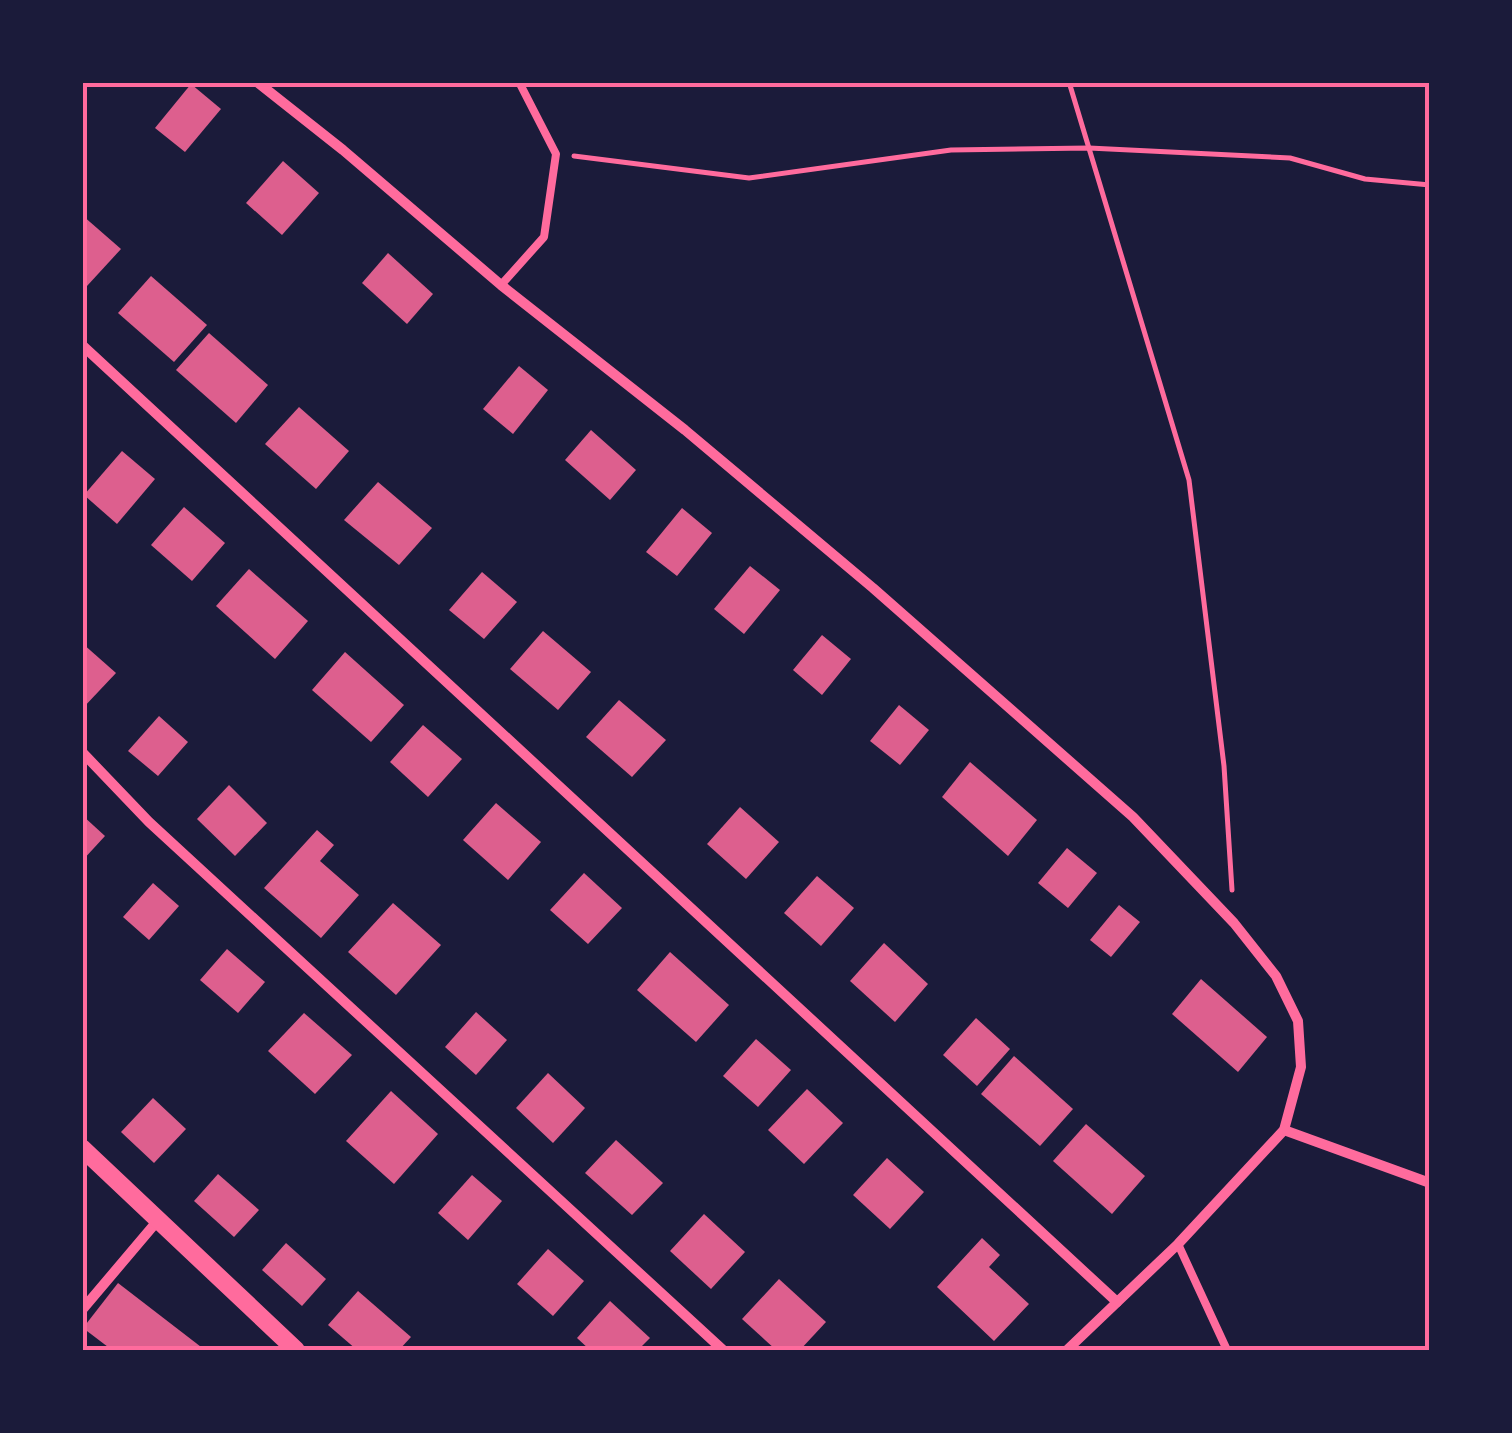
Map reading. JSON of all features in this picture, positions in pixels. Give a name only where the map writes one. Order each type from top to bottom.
[{"type":"street","points":[[257,82],[344,150],[501,285],[686,430],[873,588],[1133,817],[1234,923],[1276,976],[1298,1022],[1301,1067],[1284,1130],[1178,1244],[1067,1350]]},
{"type":"street","points":[[82,345],[1117,1302]]},
{"type":"street","points":[[82,752],[150,822],[722,1350]]},
{"type":"street","points":[[1284,1130],[1430,1183]]},
{"type":"street","points":[[82,1148],[296,1350]]},
{"type":"street","points":[[82,1310],[160,1218]]},
{"type":"lane","points":[[501,285],[544,237],[556,154],[519,82]]},
{"type":"lane","points":[[1178,1244],[1227,1350]]},
{"type":"path","points":[[1069,82],[1189,480],[1224,766],[1234,923]]},
{"type":"path","points":[[556,154],[749,178],[951,150],[1089,148],[1290,158],[1366,180],[1430,186]]},
{"type":"building","points":[[191,84],[221,109],[185,152],[155,128]]},
{"type":"building","points":[[283,161],[319,193],[282,235],[246,203]]},
{"type":"building","points":[[82,215],[121,249],[87,286],[82,282]]},
{"type":"building","points":[[388,253],[433,294],[407,324],[362,283]]},
{"type":"building","points":[[151,276],[207,325],[174,362],[118,313]]},
{"type":"building","points":[[209,333],[268,385],[236,423],[176,370]]},
{"type":"building","points":[[519,366],[548,390],[513,434],[483,409]]},
{"type":"building","points":[[299,407],[349,451],[316,489],[265,444]]},
{"type":"building","points":[[591,430],[636,470],[610,500],[565,460]]},
{"type":"building","points":[[122,451],[155,479],[117,524],[84,495]]},
{"type":"building","points":[[378,482],[432,528],[399,565],[344,520]]},
{"type":"building","points":[[184,507],[225,543],[192,581],[151,545]]},
{"type":"building","points":[[682,508],[712,533],[677,576],[646,552]]},
{"type":"building","points":[[750,566],[780,590],[744,634],[714,609]]},
{"type":"building","points":[[249,569],[308,621],[275,659],[216,606]]},
{"type":"building","points":[[482,572],[517,602],[484,639],[449,610]]},
{"type":"building","points":[[543,631],[591,672],[558,710],[510,669]]},
{"type":"building","points":[[822,635],[851,659],[822,695],[793,670]]},
{"type":"building","points":[[82,643],[116,673],[82,709]]},
{"type":"building","points":[[345,652],[404,705],[371,742],[312,690]]},
{"type":"building","points":[[619,700],[666,740],[632,777],[586,737]]},
{"type":"building","points":[[899,705],[929,730],[900,765],[870,741]]},
{"type":"building","points":[[159,716],[188,742],[158,776],[128,751]]},
{"type":"building","points":[[423,725],[462,759],[428,797],[390,762]]},
{"type":"building","points":[[970,762],[1037,820],[1008,856],[942,797]]},
{"type":"building","points":[[229,785],[267,823],[235,856],[197,819]]},
{"type":"building","points":[[496,803],[541,842],[508,880],[463,840]]},
{"type":"building","points":[[740,807],[779,842],[746,879],[707,844]]},
{"type":"building","points":[[82,815],[105,836],[82,861]]},
{"type":"building","points":[[317,830],[334,845],[320,861],[359,895],[321,938],[264,888]]},
{"type":"building","points":[[1067,848],[1097,873],[1068,908],[1038,883]]},
{"type":"building","points":[[584,873],[622,908],[588,944],[550,910]]},
{"type":"building","points":[[817,876],[854,908],[821,946],[784,913]]},
{"type":"building","points":[[153,883],[179,906],[149,940],[123,917]]},
{"type":"building","points":[[393,903],[441,945],[396,995],[348,952]]},
{"type":"building","points":[[1119,905],[1140,922],[1111,957],[1090,940]]},
{"type":"building","points":[[884,943],[928,984],[895,1022],[850,981]]},
{"type":"building","points":[[227,949],[265,982],[238,1013],[200,980]]},
{"type":"building","points":[[670,952],[729,1005],[696,1042],[637,990]]},
{"type":"building","points":[[1201,979],[1267,1037],[1238,1072],[1172,1014]]},
{"type":"building","points":[[476,1012],[507,1040],[476,1075],[445,1047]]},
{"type":"building","points":[[304,1013],[352,1055],[315,1094],[268,1051]]},
{"type":"building","points":[[976,1018],[1010,1049],[977,1086],[943,1055]]},
{"type":"building","points":[[756,1039],[791,1070],[758,1107],[723,1076]]},
{"type":"building","points":[[1014,1056],[1073,1109],[1040,1146],[981,1094]]},
{"type":"building","points":[[548,1073],[585,1108],[553,1143],[516,1108]]},
{"type":"building","points":[[807,1089],[843,1123],[804,1164],[768,1130]]},
{"type":"building","points":[[391,1091],[438,1134],[394,1184],[346,1141]]},
{"type":"building","points":[[153,1098],[186,1129],[154,1163],[121,1132]]},
{"type":"building","points":[[1086,1124],[1145,1176],[1112,1214],[1053,1161]]},
{"type":"building","points":[[616,1140],[663,1183],[632,1215],[585,1173]]},
{"type":"building","points":[[887,1158],[924,1192],[890,1229],[853,1195]]},
{"type":"building","points":[[218,1174],[259,1210],[234,1237],[194,1201]]},
{"type":"building","points":[[472,1175],[502,1201],[468,1240],[438,1213]]},
{"type":"building","points":[[704,1214],[745,1252],[711,1289],[670,1251]]},
{"type":"building","points":[[982,1238],[1000,1255],[989,1267],[1029,1304],[994,1341],[937,1287]]},
{"type":"building","points":[[286,1243],[326,1279],[302,1306],[262,1270]]},
{"type":"building","points":[[548,1249],[584,1281],[553,1316],[517,1284]]},
{"type":"building","points":[[779,1279],[826,1322],[800,1350],[776,1350],[742,1319]]},
{"type":"building","points":[[118,1283],[205,1350],[112,1350],[83,1328]]},
{"type":"building","points":[[358,1291],[411,1337],[399,1350],[357,1350],[328,1325]]},
{"type":"building","points":[[610,1301],[650,1338],[638,1350],[590,1350],[577,1338]]}]
